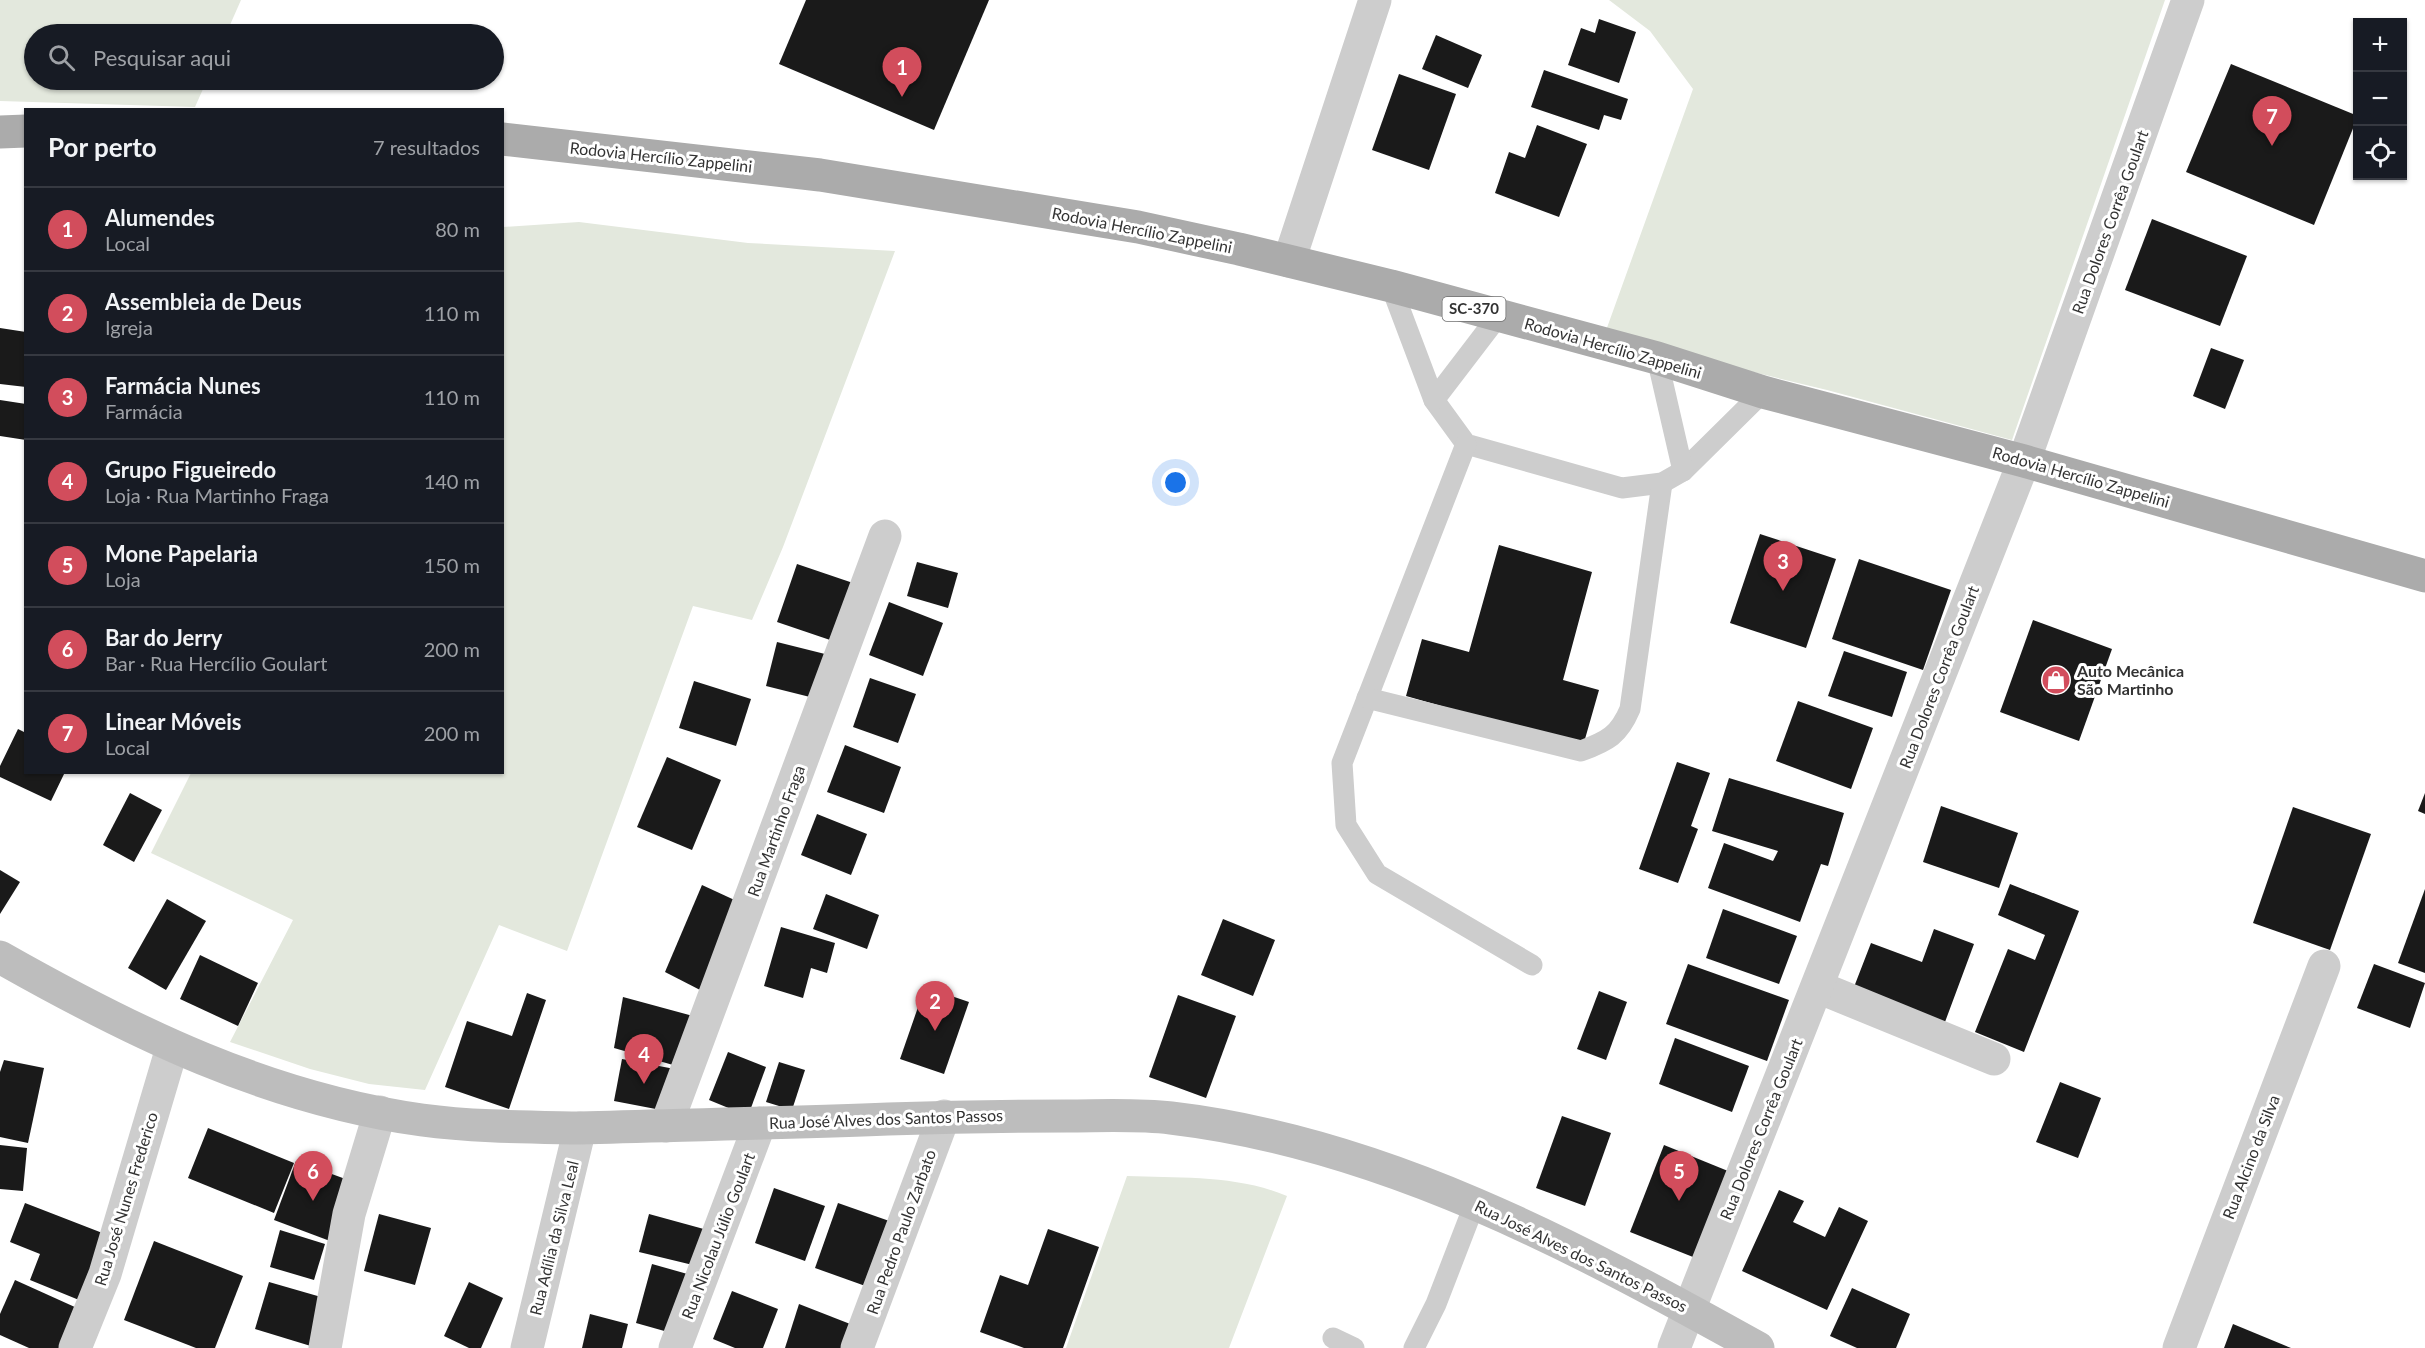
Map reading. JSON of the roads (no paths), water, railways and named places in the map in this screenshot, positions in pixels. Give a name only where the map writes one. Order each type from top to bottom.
[{"type":"main road","points":[[0,132],[24,131]]},
{"type":"main road","name":"Rodovia Hercílio Zappelini","points":[[504,139],[820,174],[1138,227],[1289,261],[1391,286],[1657,358],[1763,392],[2024,461],[2425,576]]},
{"type":"street","points":[[1289,261],[1375,0]]},
{"type":"street","name":"Rua Dolores Corrêa Goulart","points":[[1674,1348],[2024,461],[2188,0]]},
{"type":"street","name":"Rua Martinho Fraga","points":[[666,1126],[885,536]]},
{"type":"street","name":"Rua José Alves dos Santos Passos","points":[[0,957],[172,1048],[280,1087],[380,1112],[423,1120],[580,1128],[944,1116],[1169,1118],[1238,1129],[1356,1159],[1475,1203],[1585,1255],[1758,1348]]},
{"type":"street","name":"Rua Alcino da Silva","points":[[2179,1348],[2324,966]]},
{"type":"street","points":[[1818,987],[1994,1059]]},
{"type":"street","name":"Rua José Nunes Frederico","points":[[75,1348],[105,1274],[172,1048]]},
{"type":"street","points":[[325,1348],[347,1223],[380,1112]]},
{"type":"street","name":"Rua Pedro Paulo Zarbato","points":[[858,1348],[944,1116]]},
{"type":"street","name":"Rua Nicolau Júlio Goulart","points":[[675,1348],[760,1123]]},
{"type":"street","name":"Rua Adília da Silva Leal","points":[[527,1348],[580,1128]]},
{"type":"lane","points":[[1391,286],[1434,400],[1467,444],[1622,488],[1662,483],[1683,471],[1763,392]]},
{"type":"lane","points":[[1434,400],[1499,315]]},
{"type":"lane","points":[[1657,358],[1683,471]]},
{"type":"lane","points":[[1467,444],[1342,763],[1346,825],[1377,874],[1532,965]]},
{"type":"lane","points":[[1367,698],[1581,751],[1604,742],[1622,728],[1630,709],[1662,483]]},
{"type":"lane","points":[[1414,1348],[1436,1304],[1475,1203]]},
{"type":"lane","points":[[1333,1338],[1354,1348]]},
{"type":"place","name":"Alumendes","points":[[902,97]]},
{"type":"place","name":"Linear Móveis","points":[[2272,146]]},
{"type":"place","name":"Farmácia Nunes","points":[[1783,591]]},
{"type":"place","name":"Auto Mecânica São Martinho","points":[[2056,680]]},
{"type":"place","name":"Assembleia de Deus","points":[[935,1031]]},
{"type":"place","name":"Grupo Figueiredo","points":[[644,1084]]},
{"type":"place","name":"Bar do Jerry","points":[[313,1201]]},
{"type":"place","name":"Mone Papelaria","points":[[1679,1201]]}]
